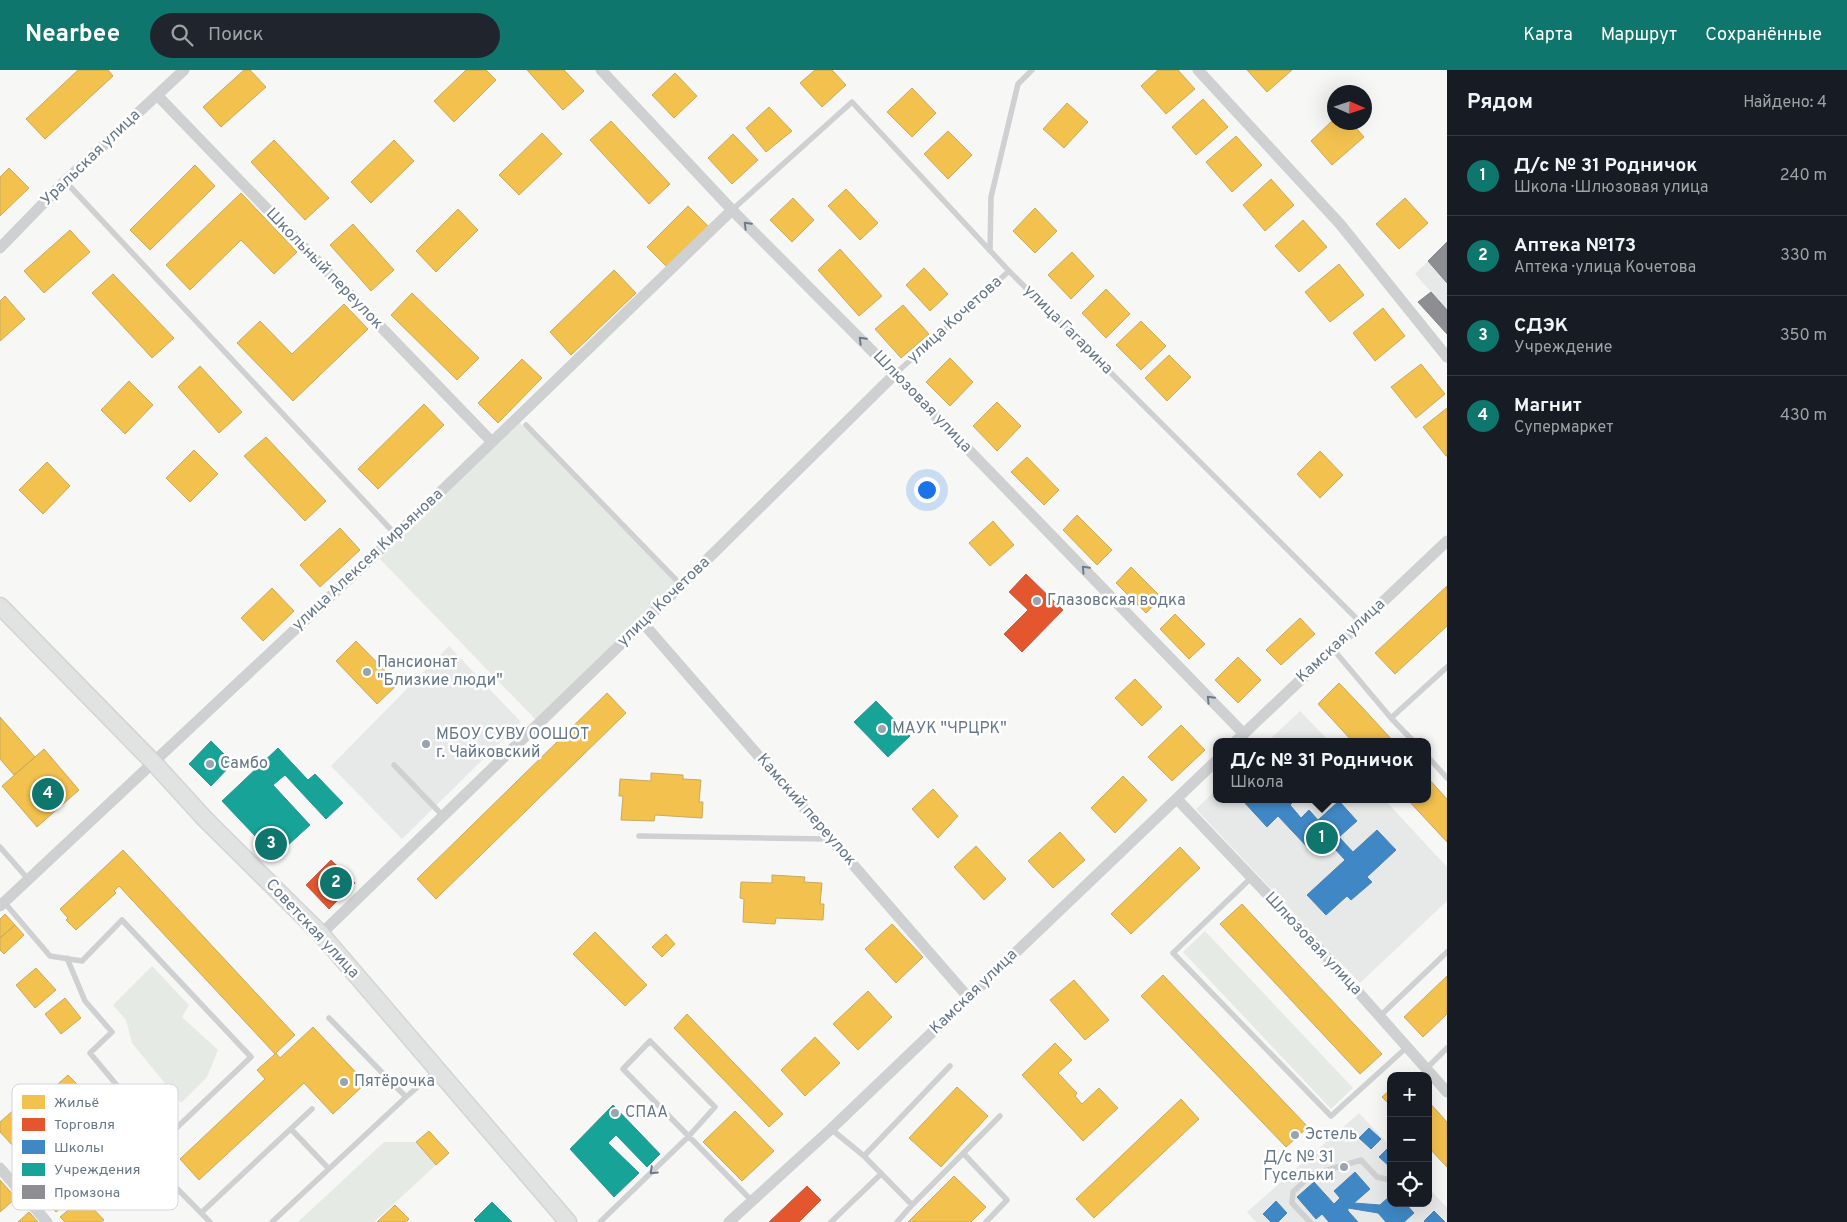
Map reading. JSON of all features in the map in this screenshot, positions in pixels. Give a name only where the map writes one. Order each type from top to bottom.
[{"type":"main road","name":"Советская улица","points":[[0,606],[154,762],[205,819],[321,934],[568,1222]]},
{"type":"street","name":"Уральская улица","points":[[0,248],[64,181],[184,70]]},
{"type":"street","name":"Шлюзовая улица","points":[[601,70],[732,210],[895,374],[1240,738]]},
{"type":"street","points":[[1198,70],[1340,224],[1447,357]]},
{"type":"street","name":"Школьный переулок","points":[[157,95],[492,442]]},
{"type":"street","name":"улица Алексея Кирьянова","points":[[1,902],[28,880],[396,535],[732,210]]},
{"type":"street","name":"улица Кочетова","points":[[321,934],[644,623],[895,374]]},
{"type":"street","name":"Камская улица","points":[[1240,738],[1447,541]]},
{"type":"street","name":"Камский переулок","points":[[644,623],[968,997]]},
{"type":"street","name":"Камская улица","points":[[729,1222],[831,1129],[1213,764]]},
{"type":"street","name":"Шлюзовая улица","points":[[1177,799],[1327,957],[1447,1092]]},
{"type":"street","points":[[0,1168],[12,1182]]},
{"type":"street","points":[[37,1210],[47,1222]]},
{"type":"lane","points":[[990,251],[991,197],[1018,84],[1032,70]]},
{"type":"lane","name":"улица Гагарина","points":[[732,210],[852,102],[1009,271],[1361,623]]},
{"type":"lane","points":[[64,181],[396,535]]},
{"type":"lane","name":"улица Кочетова","points":[[895,374],[1009,271]]},
{"type":"lane","points":[[526,425],[682,585]]},
{"type":"lane","points":[[1333,649],[1410,738]]},
{"type":"lane","points":[[1392,718],[1447,667]]},
{"type":"lane","points":[[1431,760],[1447,778]]},
{"type":"lane","points":[[394,765],[443,816]]},
{"type":"lane","points":[[639,836],[831,839]]},
{"type":"lane","points":[[0,847],[28,880]]},
{"type":"lane","points":[[1251,878],[1173,953],[1331,1116],[1406,1048]]},
{"type":"lane","points":[[1,902],[50,956],[82,961],[122,920],[251,1057],[178,1126]]},
{"type":"lane","points":[[1379,1017],[1447,952]]},
{"type":"lane","points":[[67,958],[86,1001],[112,1032],[90,1053],[116,1084]]},
{"type":"lane","points":[[329,1018],[406,1097]]},
{"type":"lane","points":[[600,1222],[688,1137],[715,1107],[650,1041],[623,1069],[688,1137],[752,1201]]},
{"type":"lane","points":[[1426,1069],[1447,1048]]},
{"type":"lane","points":[[864,1156],[950,1066]]},
{"type":"lane","points":[[272,1222],[438,1069]]},
{"type":"lane","points":[[201,1213],[312,1109]]},
{"type":"lane","points":[[897,1222],[1000,1116]]},
{"type":"lane","points":[[291,1129],[329,1169]]},
{"type":"lane","points":[[831,1129],[864,1156],[912,1205]]},
{"type":"lane","points":[[964,1154],[1007,1200],[986,1222]]},
{"type":"lane","points":[[1310,1222],[1292,1203],[1293,1192],[1311,1175],[1361,1160],[1378,1177],[1387,1179]]},
{"type":"lane","points":[[831,1222],[881,1174]]},
{"type":"lane","points":[[178,1190],[210,1222]]},
{"type":"lane","points":[[278,1222],[280,1215]]},
{"type":"shaded area","points":[[1447,242],[1447,334],[1418,302],[1431,292],[1415,274]]},
{"type":"shaded area","points":[[520,423],[677,585],[536,720],[380,559]]},
{"type":"shaded area","name":"МБОУ СУВУ ООШОТ г. Чайковский","points":[[449,646],[521,722],[402,839],[331,766]]},
{"type":"shaded area","points":[[1300,711],[1326,738],[1271,738]]},
{"type":"shaded area","points":[[1213,793],[1213,803],[1388,803],[1447,867],[1447,901],[1360,983],[1196,809]]},
{"type":"shaded area","points":[[1205,931],[1353,1088],[1331,1109],[1183,952]]},
{"type":"shaded area","points":[[152,966],[189,1005],[182,1017],[218,1050],[207,1077],[181,1103],[178,1099],[178,1084],[165,1084],[132,1043],[126,1020],[113,1005]]},
{"type":"shaded area","name":"Д/с № 31 Гусельки","points":[[1359,1113],[1387,1143],[1387,1207],[1432,1207],[1432,1191],[1447,1208],[1447,1222],[1256,1222],[1247,1212]]},
{"type":"shaded area","points":[[384,1142],[416,1142],[436,1165],[374,1222],[298,1222]]},
{"type":"building: Жильё","points":[[78,70],[108,70],[113,76],[45,139],[26,119]]},
{"type":"building: Жильё","points":[[244,70],[250,70],[266,87],[221,127],[203,107]]},
{"type":"building: Жильё","points":[[466,70],[486,70],[496,80],[454,122],[434,101]]},
{"type":"building: Жильё","points":[[527,70],[564,70],[584,91],[563,110]]},
{"type":"building: Жильё","points":[[815,70],[832,70],[846,85],[822,107],[800,83]]},
{"type":"building: Жильё","points":[[1158,70],[1178,70],[1195,89],[1166,114],[1141,86]]},
{"type":"building: Жильё","points":[[1247,70],[1292,70],[1267,92]]},
{"type":"building: Жильё","points":[[675,73],[697,96],[674,118],[652,95]]},
{"type":"building: Жильё","points":[[912,88],[936,113],[912,137],[887,112]]},
{"type":"building: Жильё","points":[[1203,99],[1228,127],[1196,155],[1172,127]]},
{"type":"building: Жильё","points":[[1067,103],[1088,122],[1064,148],[1043,129]]},
{"type":"building: Жильё","points":[[769,107],[792,131],[766,152],[746,128]]},
{"type":"building: Жильё","points":[[611,121],[670,184],[649,204],[590,140]]},
{"type":"building: Жильё","points":[[1327,126],[1327,130],[1358,130],[1364,137],[1332,165],[1311,141]]},
{"type":"building: Жильё","points":[[948,131],[972,155],[948,179],[924,154]]},
{"type":"building: Жильё","points":[[542,133],[562,154],[519,195],[499,175]]},
{"type":"building: Жильё","points":[[733,134],[758,160],[732,184],[708,158]]},
{"type":"building: Жильё","points":[[1236,136],[1262,165],[1232,192],[1206,162]]},
{"type":"building: Жильё","points":[[274,140],[329,198],[305,220],[251,162]]},
{"type":"building: Жильё","points":[[394,140],[414,161],[371,203],[351,182]]},
{"type":"building: Жильё","points":[[195,165],[215,186],[150,250],[130,230]]},
{"type":"building: Жильё","points":[[9,168],[29,188],[0,216],[0,177]]},
{"type":"building: Жильё","points":[[1271,179],[1294,205],[1265,231],[1243,205]]},
{"type":"building: Жильё","points":[[846,189],[878,223],[860,240],[828,206]]},
{"type":"building: Жильё","points":[[241,193],[297,252],[274,274],[241,240],[190,290],[166,265]]},
{"type":"building: Жильё","points":[[793,198],[814,220],[792,242],[770,220]]},
{"type":"building: Жильё","points":[[1405,198],[1428,223],[1399,249],[1376,224]]},
{"type":"building: Жильё","points":[[688,206],[709,227],[668,268],[647,247]]},
{"type":"building: Жильё","points":[[1035,208],[1057,231],[1035,253],[1013,231]]},
{"type":"building: Жильё","points":[[458,209],[478,230],[436,272],[416,251]]},
{"type":"building: Жильё","points":[[1303,220],[1327,247],[1299,272],[1275,246]]},
{"type":"building: Жильё","points":[[353,224],[394,270],[371,291],[330,245]]},
{"type":"building: Жильё","points":[[70,230],[90,252],[44,293],[24,271]]},
{"type":"building: Жильё","points":[[840,249],[882,296],[859,316],[818,270]]},
{"type":"building: Жильё","points":[[1072,252],[1094,276],[1071,299],[1048,275]]},
{"type":"building: Жильё","points":[[1339,264],[1364,295],[1330,322],[1305,292]]},
{"type":"building: Жильё","points":[[924,268],[948,294],[930,311],[906,285]]},
{"type":"building: Жильё","points":[[614,270],[636,293],[571,355],[550,332]]},
{"type":"building: Жильё","points":[[113,274],[174,338],[152,358],[92,293]]},
{"type":"building: Жильё","points":[[1106,289],[1130,314],[1106,338],[1082,313]]},
{"type":"building: Жильё","points":[[412,293],[479,358],[457,380],[391,315]]},
{"type":"building: Жильё","points":[[5,296],[25,319],[0,341],[0,301]]},
{"type":"building: Жильё","points":[[344,304],[368,329],[293,401],[237,343],[260,321],[292,354]]},
{"type":"building: Жильё","points":[[903,305],[929,334],[901,358],[875,329]]},
{"type":"building: Жильё","points":[[1383,308],[1405,336],[1375,361],[1353,333]]},
{"type":"building: Жильё","points":[[1141,321],[1166,346],[1141,370],[1116,345]]},
{"type":"building: Жильё","points":[[1169,355],[1191,377],[1167,401],[1145,378]]},
{"type":"building: Жильё","points":[[950,358],[973,382],[950,406],[926,382]]},
{"type":"building: Жильё","points":[[522,359],[542,378],[498,423],[478,403]]},
{"type":"building: Жильё","points":[[1421,364],[1445,394],[1416,418],[1391,387]]},
{"type":"building: Жильё","points":[[200,366],[242,412],[219,433],[178,387]]},
{"type":"building: Жильё","points":[[129,381],[153,405],[125,434],[101,410]]},
{"type":"building: Жильё","points":[[997,402],[1021,426],[997,451],[973,426]]},
{"type":"building: Жильё","points":[[424,404],[444,425],[378,489],[358,469]]},
{"type":"building: Жильё","points":[[1447,408],[1447,456],[1446,456],[1423,427]]},
{"type":"building: Жильё","points":[[266,437],[326,501],[305,521],[244,456]]},
{"type":"building: Жильё","points":[[194,450],[218,474],[190,502],[166,478]]},
{"type":"building: Жильё","points":[[1320,451],[1343,475],[1320,498],[1297,474]]},
{"type":"building: Жильё","points":[[1027,457],[1059,490],[1044,505],[1011,472]]},
{"type":"building: Жильё","points":[[47,462],[70,486],[43,514],[19,490]]},
{"type":"building: Жильё","points":[[1077,515],[1112,550],[1097,565],[1063,530]]},
{"type":"building: Жильё","points":[[993,521],[1014,545],[990,566],[969,543]]},
{"type":"building: Жильё","points":[[340,528],[360,550],[320,587],[300,565]]},
{"type":"building: Жильё","points":[[1131,567],[1162,598],[1146,613],[1116,583]]},
{"type":"building: Жильё","points":[[1447,586],[1447,626],[1395,674],[1375,653]]},
{"type":"building: Жильё","points":[[272,588],[294,611],[263,641],[241,618]]},
{"type":"building: Жильё","points":[[1175,614],[1205,644],[1189,659],[1160,629]]},
{"type":"building: Жильё","points":[[1300,618],[1315,634],[1281,665],[1266,650]]},
{"type":"building: Жильё","name":"Пансионат \"Близкие люди\"","points":[[356,641],[398,684],[377,704],[336,661]]},
{"type":"building: Жильё","points":[[1238,657],[1261,680],[1238,703],[1215,680]]},
{"type":"building: Жильё","points":[[1135,679],[1162,707],[1142,726],[1115,698]]},
{"type":"building: Жильё","points":[[1339,683],[1390,738],[1349,738],[1318,704]]},
{"type":"building: Жильё","points":[[607,693],[626,713],[436,899],[417,879]]},
{"type":"building: Жильё","points":[[0,717],[35,757],[14,775],[0,759]]},
{"type":"building: Жильё","points":[[1181,725],[1205,750],[1172,781],[1148,757]]},
{"type":"building: Жильё","points":[[44,749],[79,790],[37,827],[2,786]]},
{"type":"building: Жильё","points":[[651,773],[683,775],[683,779],[701,780],[699,802],[703,802],[702,818],[655,815],[654,821],[621,820],[623,796],[619,796],[620,779],[651,781]]},
{"type":"building: Жильё","points":[[1123,776],[1147,800],[1115,833],[1091,808]]},
{"type":"building: Жильё","points":[[1431,781],[1447,799],[1447,842],[1411,803],[1431,803]]},
{"type":"building: Жильё","points":[[933,789],[958,816],[938,838],[912,809]]},
{"type":"building: Жильё","points":[[1060,832],[1085,860],[1053,888],[1028,861]]},
{"type":"building: Жильё","points":[[976,846],[1006,879],[984,900],[954,867]]},
{"type":"building: Жильё","points":[[1180,847],[1200,868],[1131,934],[1111,914]]},
{"type":"building: Жильё","points":[[123,850],[295,1035],[276,1053],[280,1058],[313,1027],[366,1083],[333,1114],[304,1083],[199,1180],[180,1159],[265,1079],[257,1070],[275,1054],[119,886],[114,891],[116,893],[76,930],[66,920],[68,918],[60,909]]},
{"type":"building: Жильё","points":[[772,875],[805,877],[804,882],[822,883],[820,904],[824,904],[823,920],[776,918],[775,924],[743,922],[744,899],[740,898],[741,882],[772,883]]},
{"type":"building: Жильё","points":[[1242,904],[1382,1054],[1360,1074],[1220,924]]},
{"type":"building: Жильё","points":[[5,914],[15,925],[0,938],[0,919]]},
{"type":"building: Жильё","points":[[892,924],[923,957],[896,983],[865,949]]},
{"type":"building: Жильё","points":[[15,925],[24,935],[4,954],[0,950],[0,938]]},
{"type":"building: Жильё","points":[[595,932],[647,985],[625,1006],[573,954]]},
{"type":"building: Жильё","points":[[666,934],[675,944],[662,957],[652,947]]},
{"type":"building: Жильё","points":[[36,968],[56,990],[35,1008],[16,985]]},
{"type":"building: Жильё","points":[[1163,975],[1308,1127],[1286,1147],[1141,996]]},
{"type":"building: Жильё","points":[[1447,976],[1447,1014],[1423,1037],[1404,1017]]},
{"type":"building: Жильё","points":[[1074,980],[1109,1020],[1085,1040],[1050,1000]]},
{"type":"building: Жильё","points":[[868,991],[892,1017],[858,1050],[833,1024]]},
{"type":"building: Жильё","points":[[65,998],[81,1018],[61,1034],[45,1014]]},
{"type":"building: Жильё","points":[[687,1014],[783,1114],[769,1127],[674,1028]]},
{"type":"building: Жильё","points":[[815,1037],[840,1063],[805,1096],[781,1070]]},
{"type":"building: Жильё","points":[[1055,1043],[1072,1060],[1058,1073],[1077,1093],[1075,1096],[1082,1104],[1099,1088],[1118,1108],[1083,1141],[1022,1075]]},
{"type":"building: Жильё","points":[[68,1075],[77,1084],[58,1084]]},
{"type":"building: Жильё","points":[[957,1087],[988,1116],[941,1167],[909,1138]]},
{"type":"building: Жильё","points":[[1387,1093],[1387,1102],[1382,1097]]},
{"type":"building: Жильё","points":[[1181,1099],[1199,1119],[1094,1218],[1076,1199]]},
{"type":"building: Жильё","points":[[1432,1105],[1447,1122],[1447,1167],[1432,1151]]},
{"type":"building: Жильё","points":[[735,1111],[774,1151],[742,1181],[703,1142]]},
{"type":"building: Жильё","points":[[12,1112],[12,1145],[0,1132],[0,1122]]},
{"type":"building: Жильё","points":[[429,1131],[449,1153],[436,1165],[416,1142]]},
{"type":"building: Жильё","points":[[954,1176],[986,1207],[971,1222],[908,1222]]},
{"type":"building: Жильё","points":[[0,1180],[12,1194],[12,1202],[0,1212]]},
{"type":"building: Жильё","points":[[395,1205],[409,1219],[406,1222],[377,1222]]},
{"type":"building: Жильё","points":[[68,1210],[94,1210],[104,1220],[101,1222],[65,1222],[60,1217]]},
{"type":"building: Жильё","points":[[29,1212],[38,1222],[18,1222]]},
{"type":"building: Торговля","points":[[1026,574],[1063,610],[1022,652],[1004,634],[1028,610],[1009,592]]},
{"type":"building: Торговля","points":[[331,860],[355,883],[329,909],[306,885]]},
{"type":"building: Торговля","points":[[807,1186],[821,1200],[799,1222],[769,1222]]},
{"type":"building: Школы","points":[[1245,803],[1292,803],[1290,805],[1301,818],[1309,810],[1318,820],[1337,803],[1341,803],[1357,821],[1339,837],[1353,852],[1377,830],[1396,850],[1367,877],[1372,882],[1351,900],[1347,896],[1326,915],[1307,895],[1345,860],[1324,837],[1310,850],[1278,816],[1267,827]]},
{"type":"building: Школы","points":[[1369,1128],[1381,1139],[1371,1149],[1359,1138]]},
{"type":"building: Школы","points":[[1387,1149],[1387,1164],[1379,1157]]},
{"type":"building: Школы","points":[[1355,1172],[1370,1189],[1354,1203],[1380,1205],[1387,1199],[1387,1207],[1409,1207],[1414,1213],[1404,1222],[1386,1222],[1378,1213],[1348,1208],[1348,1211],[1358,1222],[1329,1222],[1322,1214],[1316,1219],[1297,1197],[1314,1182],[1334,1204],[1340,1198],[1334,1191]]},
{"type":"building: Школы","points":[[1276,1201],[1287,1213],[1278,1222],[1271,1222],[1263,1214]]},
{"type":"building: Школы","points":[[1434,1211],[1445,1222],[1424,1221]]},
{"type":"building: Учреждения","name":"МАУК \"ЧРЦРК\"","points":[[876,701],[910,736],[888,757],[854,722]]},
{"type":"building: Учреждения","points":[[211,741],[233,763],[211,786],[189,764]]},
{"type":"building: Учреждения","points":[[278,748],[308,780],[315,774],[343,803],[326,819],[285,775],[273,785],[310,825],[275,857],[222,801]]},
{"type":"building: Учреждения","points":[[613,1105],[660,1154],[647,1167],[616,1135],[608,1143],[639,1173],[614,1197],[570,1149]]},
{"type":"building: Учреждения","points":[[492,1202],[512,1222],[476,1222],[474,1220]]},
{"type":"building: Промзона","points":[[1447,242],[1447,283],[1428,261]]},
{"type":"building: Промзона","points":[[1431,292],[1447,310],[1447,334],[1418,302]]},
{"type":"place","name":"Глазовская водка","points":[[1037,601]]},
{"type":"place","name":"Пансионат \"Близкие люди\"","points":[[367,672]]},
{"type":"place","name":"МАУК \"ЧРЦРК\"","points":[[882,729]]},
{"type":"place","name":"МБОУ СУВУ ООШОТ г. Чайковский","points":[[426,744]]},
{"type":"place","name":"Самбо","points":[[210,764]]},
{"type":"place","name":"Магнит","points":[[48,794]]},
{"type":"place","name":"Д/с № 31 Родничок","points":[[1322,838]]},
{"type":"place","name":"СДЭК","points":[[271,844]]},
{"type":"place","name":"Аптека №173","points":[[336,883]]},
{"type":"place","name":"Пятёрочка","points":[[344,1082]]},
{"type":"place","name":"СПАА","points":[[615,1113]]},
{"type":"place","name":"Эстель","points":[[1295,1135]]},
{"type":"place","name":"Д/с № 31 Гусельки","points":[[1344,1167]]}]
